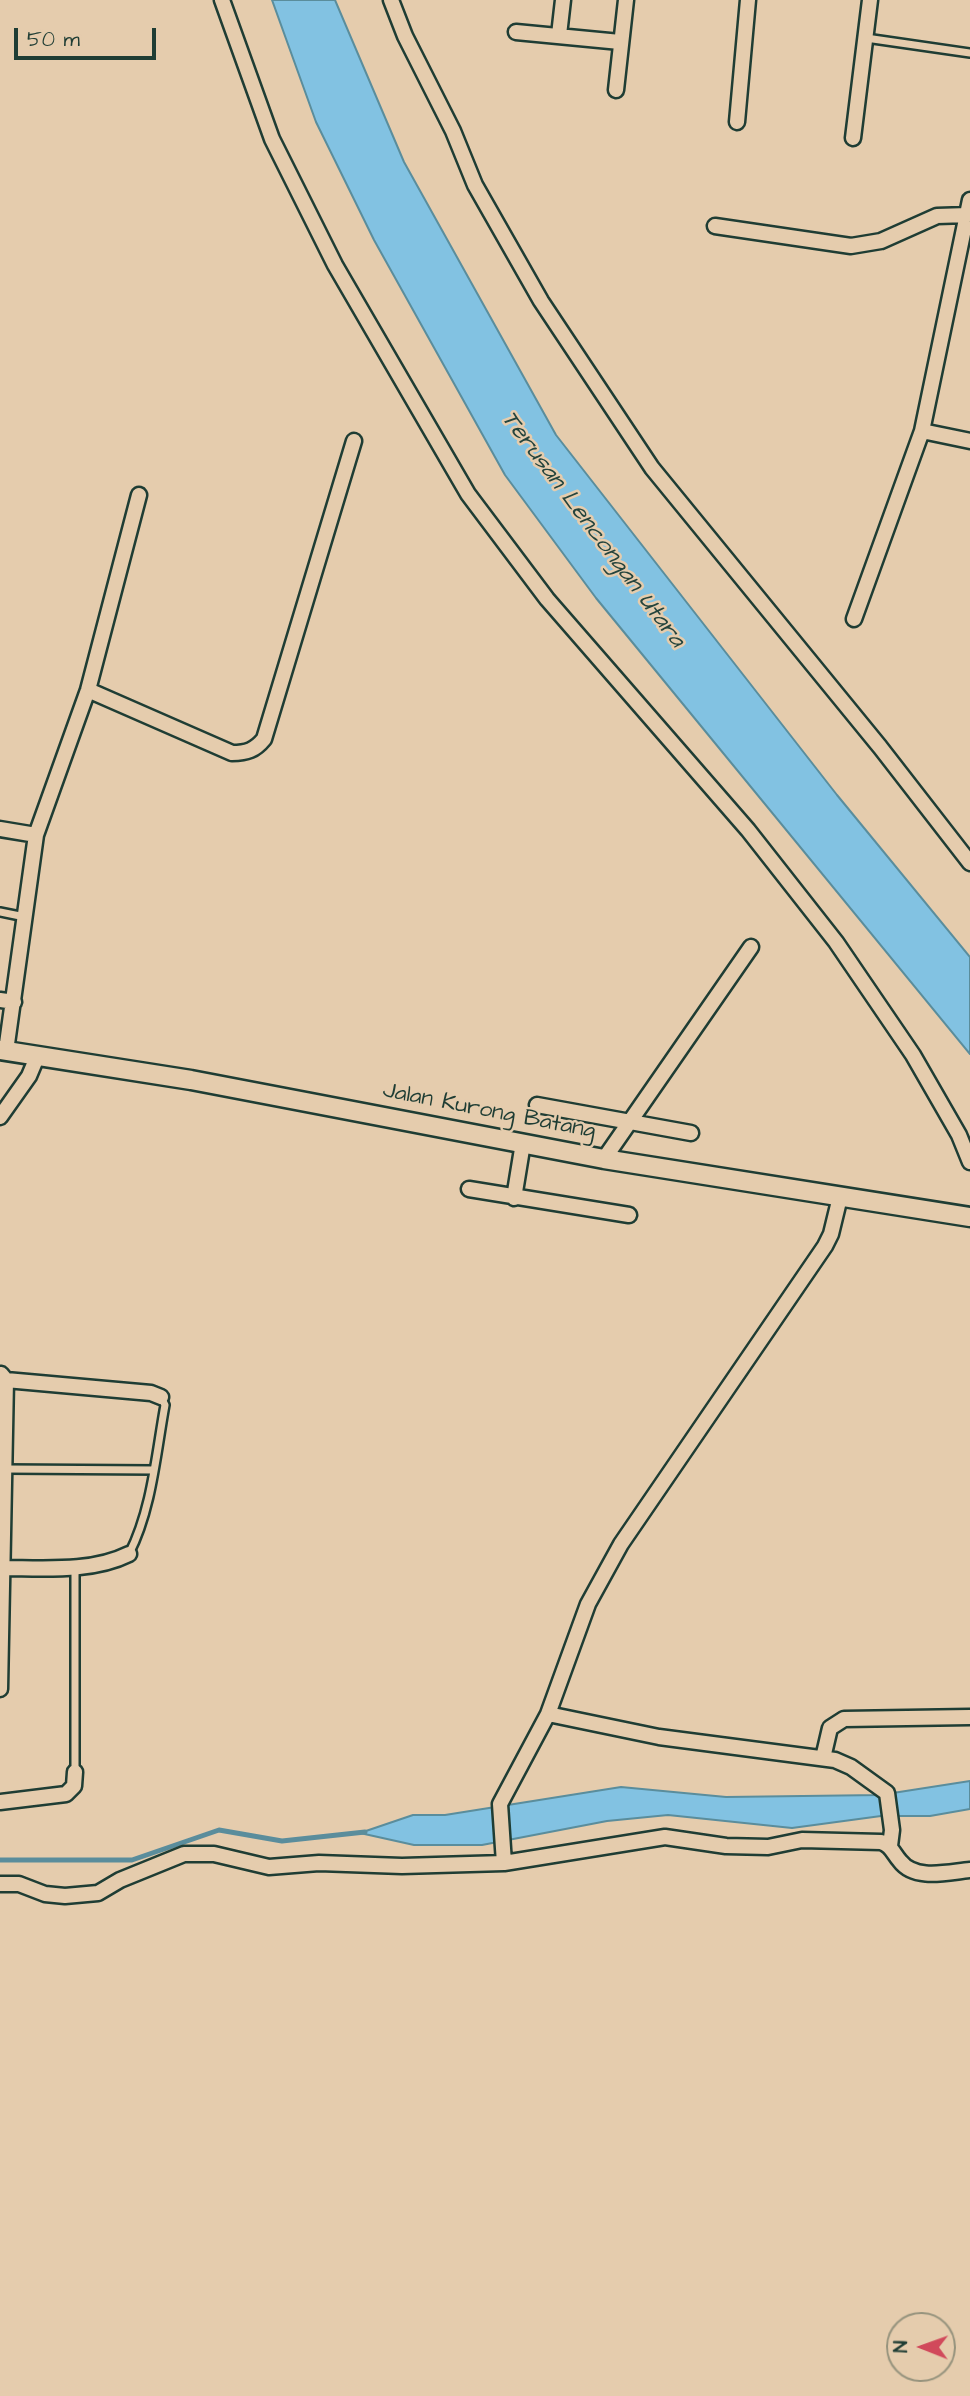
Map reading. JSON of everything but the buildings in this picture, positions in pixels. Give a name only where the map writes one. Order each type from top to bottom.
[{"type":"street","points":[[222,0],[272,139],[329,254],[468,494],[547,598],[748,830],[836,942],[913,1055],[959,1135],[970,1162]]},
{"type":"street","points":[[391,0],[405,36],[453,131],[475,185],[541,301],[652,468],[968,854]]},
{"type":"street","points":[[559,35],[563,0]]},
{"type":"street","points":[[616,90],[626,0]]},
{"type":"street","points":[[737,122],[748,0]]},
{"type":"street","points":[[853,138],[870,0]]},
{"type":"street","points":[[516,32],[620,42]]},
{"type":"street","points":[[854,619],[922,431],[970,200]]},
{"type":"street","points":[[715,226],[851,246],[881,241],[937,216],[968,215]]},
{"type":"street","points":[[922,431],[970,441]]},
{"type":"street","points":[[88,690],[232,753],[246,753],[258,746],[268,728],[354,441]]},
{"type":"street","points":[[3,1050],[7,1001],[25,917],[36,835],[88,690],[139,495]]},
{"type":"street","points":[[0,829],[36,835]]},
{"type":"street","points":[[604,1158],[751,947]]},
{"type":"street","name":"Jalan Kurong Batang","points":[[3,1050],[191,1080],[604,1158],[970,1217]]},
{"type":"street","points":[[0,1117],[29,1076],[37,1057]]},
{"type":"street","points":[[537,1105],[691,1133]]},
{"type":"street","points":[[514,1198],[523,1143]]},
{"type":"street","points":[[469,1189],[629,1215]]},
{"type":"street","points":[[504,1856],[500,1804],[548,1714],[588,1604],[621,1545],[825,1246],[831,1234],[840,1197]]},
{"type":"street","points":[[0,1689],[1,1568],[6,1469],[3,1376],[151,1393],[161,1397]]},
{"type":"street","points":[[1,1568],[75,1567],[116,1561],[129,1554]]},
{"type":"street","points":[[548,1714],[659,1737],[823,1758],[851,1767],[887,1793],[892,1830],[890,1846]]},
{"type":"street","points":[[823,1758],[831,1728],[844,1719],[970,1717]]},
{"type":"street","points":[[0,1802],[66,1794],[74,1786],[75,1772]]},
{"type":"street","points":[[0,1884],[19,1884],[45,1894],[65,1896],[98,1893],[120,1880],[184,1854],[214,1854],[268,1867],[319,1863],[402,1866],[665,1837],[726,1846],[768,1847],[802,1840],[881,1842],[890,1846],[904,1866],[916,1872],[970,1870]]},
{"type":"lane","points":[[866,38],[970,53]]},
{"type":"lane","points":[[0,912],[25,917]]},
{"type":"lane","points":[[129,1554],[139,1533],[153,1470],[165,1405],[161,1397]]},
{"type":"lane","points":[[6,1469],[153,1470]]},
{"type":"lane","points":[[75,1567],[75,1772]]},
{"type":"water","name":"Terusan Lencongan Utara","points":[[272,0],[335,0],[404,162],[556,435],[837,795],[970,957],[970,1054],[596,598],[505,475],[374,240],[316,122]]},
{"type":"water","points":[[970,1781],[970,1809],[930,1816],[881,1816],[792,1828],[668,1815],[607,1821],[482,1845],[414,1845],[360,1833],[413,1815],[445,1815],[621,1787],[726,1797],[880,1795]]},
{"type":"waterway","points":[[0,1860],[132,1860],[219,1830],[282,1841],[365,1832]]}]
